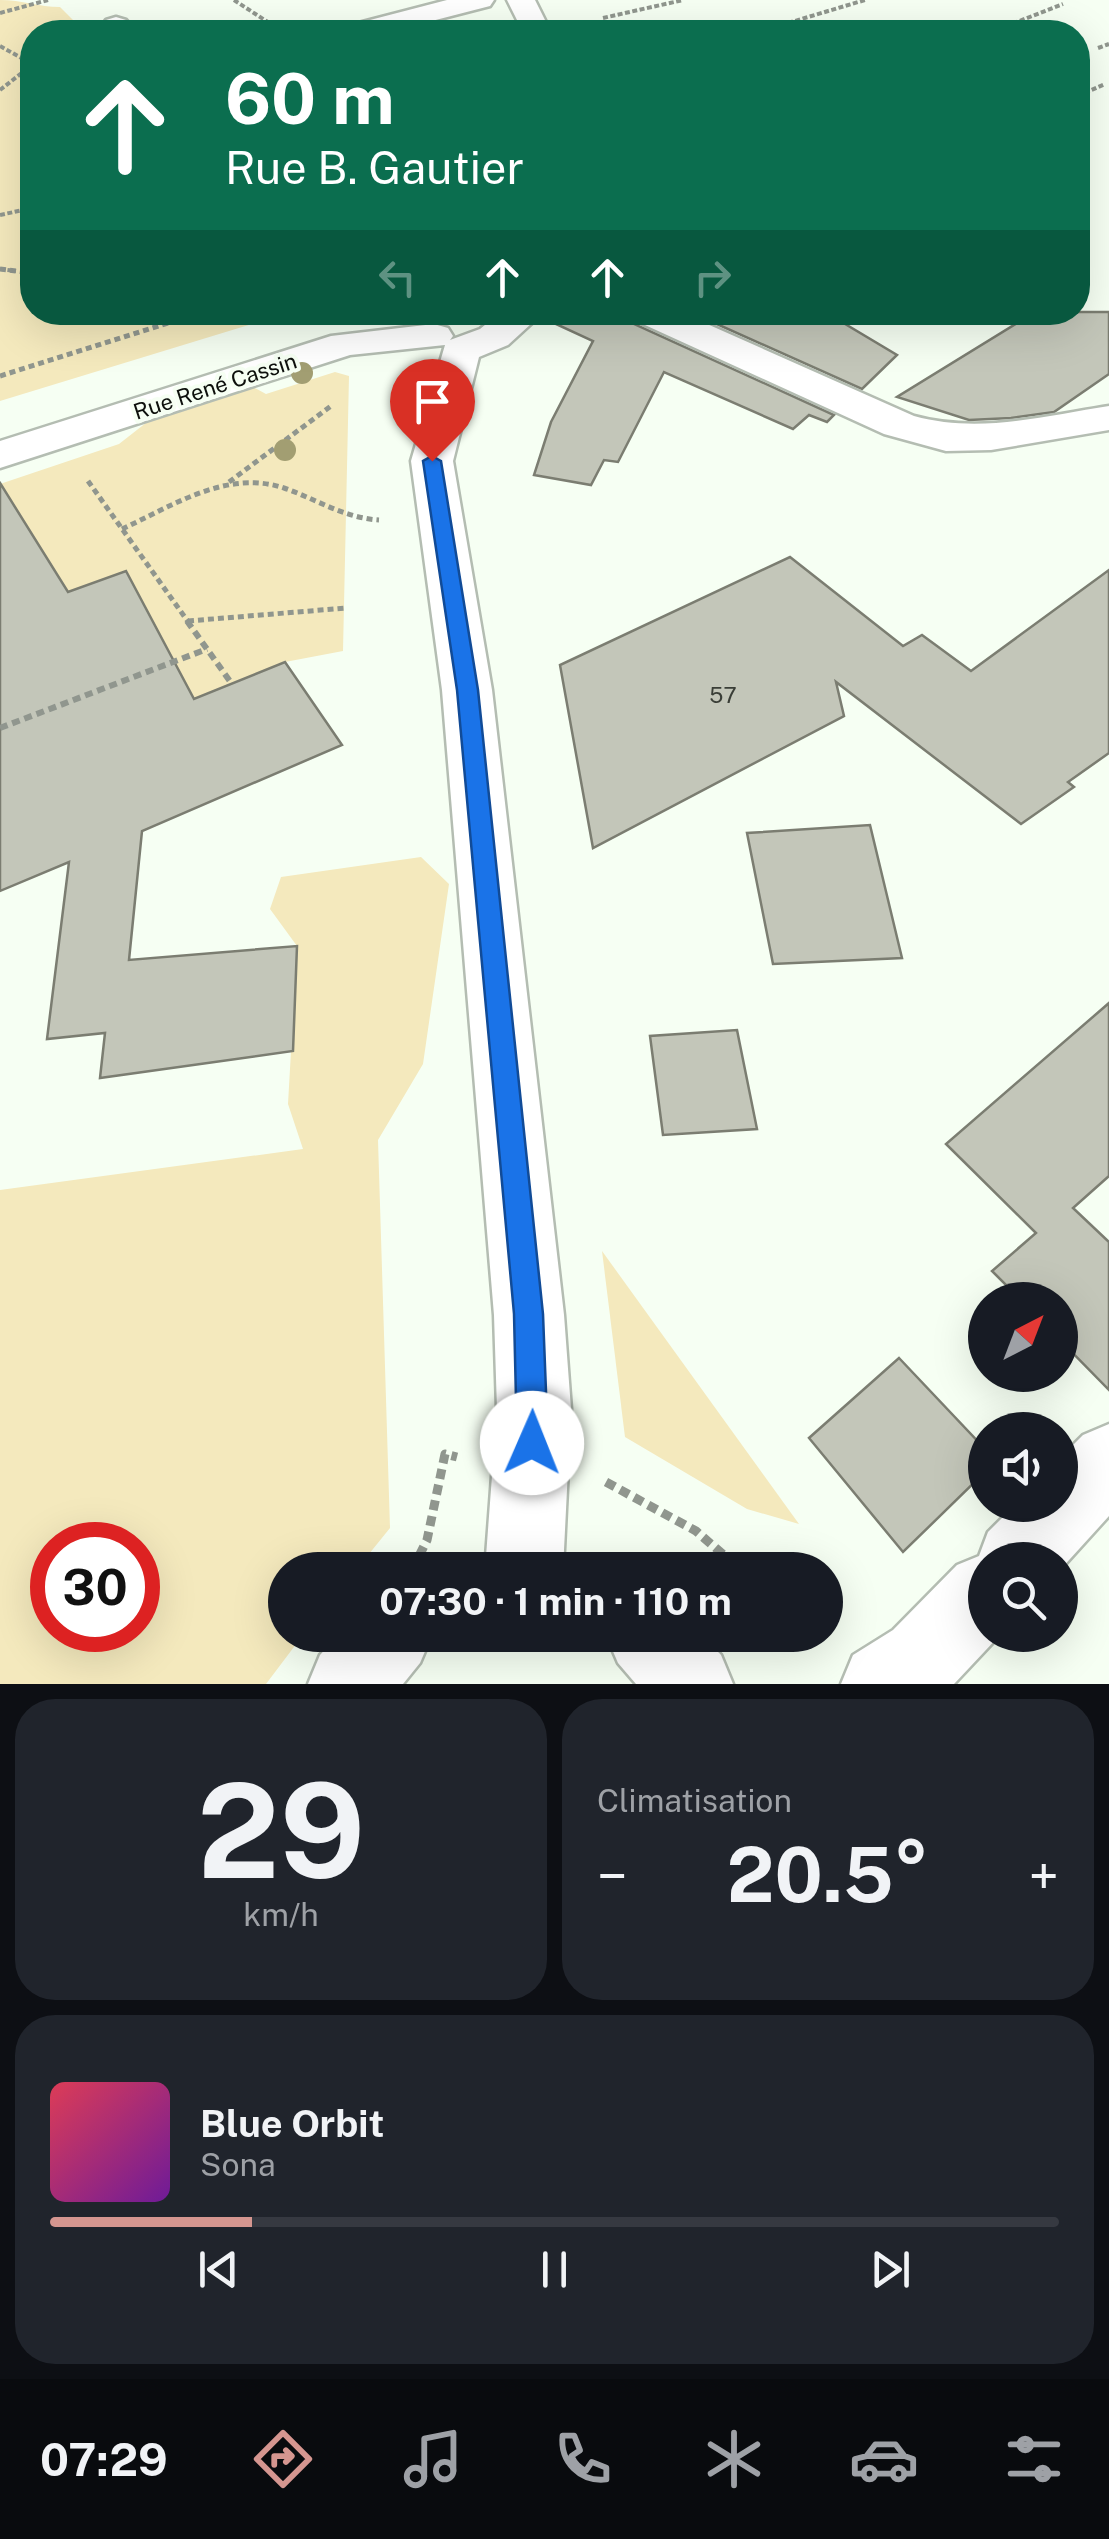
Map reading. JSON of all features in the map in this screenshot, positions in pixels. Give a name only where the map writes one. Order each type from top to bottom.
[{"type":"street","points":[[403,20],[480,0]]},
{"type":"street","points":[[508,325],[494,337],[438,333],[432,461],[467,690],[529,1314],[534,1409],[525,1552]]},
{"type":"street","points":[[675,325],[829,396],[900,425],[946,438],[991,437],[1109,418]]},
{"type":"street","name":"Rue René Cassin","points":[[0,455],[345,344],[438,333]]},
{"type":"street","points":[[1033,1542],[1109,1461]]},
{"type":"street","points":[[882,1684],[922,1660],[968,1611]]},
{"type":"street","points":[[348,1684],[377,1652]]},
{"type":"street","points":[[662,1652],[692,1684]]},
{"type":"path","points":[[0,13],[48,0]]},
{"type":"path","points":[[234,0],[265,20]]},
{"type":"path","points":[[602,18],[683,0]]},
{"type":"path","points":[[798,20],[865,0]]},
{"type":"path","points":[[1022,20],[1063,4]]},
{"type":"path","points":[[1098,48],[1109,44]]},
{"type":"path","points":[[0,90],[20,74]]},
{"type":"path","points":[[1090,91],[1106,84]]},
{"type":"path","points":[[0,376],[163,325]]},
{"type":"path","points":[[57,437],[232,684]]},
{"type":"path","points":[[122,529],[227,483],[269,484],[373,521],[440,513]]},
{"type":"path","points":[[187,620],[346,608]]},
{"type":"path","points":[[0,728],[207,650]]},
{"type":"shaded area","points":[[0,0],[60,7],[73,20],[20,20],[20,325],[249,325],[0,401]]},
{"type":"shaded area","points":[[335,372],[349,376],[343,651],[285,662],[0,779],[127,574],[68,592],[19,514],[0,519],[0,484],[119,444],[165,408],[251,386],[266,394]]},
{"type":"shaded area","points":[[421,857],[449,884],[423,1064],[378,1140],[390,1528],[371,1552],[268,1552],[268,1652],[290,1652],[266,1684],[0,1684],[0,1190],[303,1149],[288,1104],[297,946],[270,909],[281,877]]},
{"type":"shaded area","points":[[602,1251],[799,1524],[747,1509],[625,1437]]},
{"type":"building","points":[[1090,312],[1109,312],[1109,374],[1054,412],[969,420],[897,397],[1014,325],[1090,325]]},
{"type":"building","points":[[558,325],[636,325],[834,415],[827,422],[809,415],[793,429],[664,372],[618,462],[604,460],[591,485],[534,475],[551,422],[593,341]]},
{"type":"building","points":[[719,325],[847,325],[897,355],[862,389]]},
{"type":"building","points":[[0,483],[68,592],[126,571],[194,699],[285,662],[342,745],[142,831],[129,960],[297,946],[293,1051],[100,1078],[105,1033],[47,1039],[69,862],[0,891]]},
{"type":"building","points":[[790,557],[903,646],[922,635],[971,671],[1109,570],[1109,753],[1068,782],[1074,787],[1021,824],[836,682],[844,716],[593,848],[560,665]]},
{"type":"building","points":[[870,825],[902,958],[773,964],[747,833]]},
{"type":"building","points":[[1109,1003],[1109,1176],[1073,1208],[1109,1242],[1109,1390],[1078,1358],[1078,1282],[1003,1282],[992,1271],[1036,1233],[946,1144]]},
{"type":"building","points":[[737,1030],[757,1129],[663,1135],[650,1036]]},
{"type":"building","points":[[899,1358],[968,1431],[968,1489],[903,1552],[809,1438]]},
{"type":"route","points":[[432,461],[467,690],[529,1314],[532,1443]]}]
